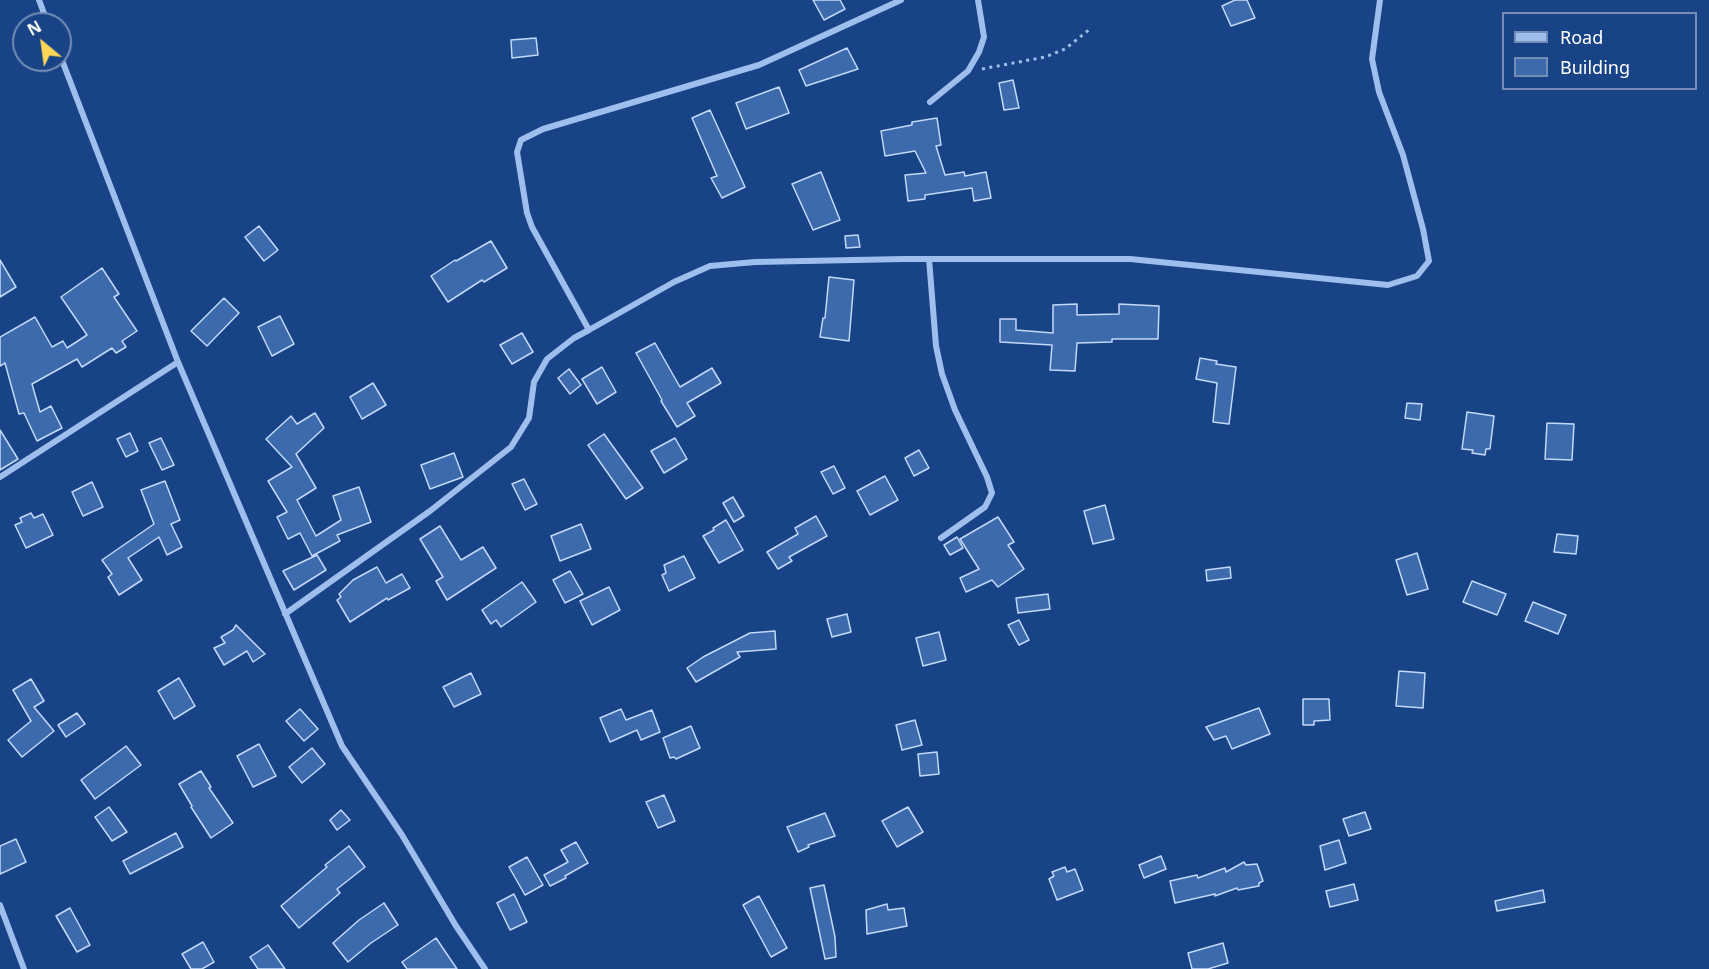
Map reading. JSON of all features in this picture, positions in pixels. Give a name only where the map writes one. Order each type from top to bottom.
[{"type":"street","points":[[589,330],[532,227],[527,213],[517,152],[521,140],[543,129],[759,65],[902,0]]},
{"type":"street","points":[[930,102],[968,71],[979,52],[984,37],[978,0]]},
{"type":"street","points":[[285,614],[430,511],[511,447],[529,418],[534,382],[547,359],[574,338],[674,282],[710,266],[755,262],[929,259],[1130,259],[1389,285],[1417,276],[1429,261],[1423,229],[1403,155],[1379,92],[1372,59],[1380,0]]},
{"type":"street","points":[[67,72],[178,362],[342,746],[402,835],[456,926],[485,969]]},
{"type":"street","points":[[929,259],[936,346],[942,374],[992,493],[985,507],[941,538]]},
{"type":"street","points":[[0,477],[178,362]]},
{"type":"street","points":[[0,905],[24,969]]},
{"type":"path","points":[[968,71],[1045,57],[1065,49],[1090,29]]},
{"type":"building","points":[[813,0],[840,0],[845,9],[824,20]]},
{"type":"building","points":[[1235,0],[1247,0],[1255,18],[1231,26],[1222,6]]},
{"type":"building","points":[[536,38],[538,55],[512,58],[511,40]]},
{"type":"building","points":[[847,48],[858,69],[806,86],[799,70]]},
{"type":"building","points":[[1013,80],[1019,108],[1004,110],[999,83]]},
{"type":"building","points":[[779,87],[789,113],[746,129],[736,103]]},
{"type":"building","points":[[710,110],[745,187],[722,198],[711,178],[717,176],[692,118]]},
{"type":"building","points":[[937,118],[941,145],[936,146],[945,175],[964,172],[965,176],[986,172],[991,198],[974,201],[972,188],[925,195],[925,199],[908,201],[905,175],[926,173],[915,151],[885,156],[881,131]]},
{"type":"building","points":[[821,172],[840,220],[813,230],[792,184]]},
{"type":"building","points":[[259,226],[278,250],[264,261],[245,237]]},
{"type":"building","points":[[858,235],[860,247],[846,248],[845,236]]},
{"type":"building","points":[[491,241],[507,268],[484,282],[482,280],[448,302],[431,276]]},
{"type":"building","points":[[0,260],[16,287],[0,297]]},
{"type":"building","points":[[102,268],[119,294],[114,297],[137,331],[122,341],[126,347],[116,353],[112,348],[82,367],[77,359],[32,384],[40,412],[51,406],[62,428],[37,441],[24,413],[19,414],[5,363],[0,366],[0,337],[35,317],[52,347],[63,341],[67,348],[87,335],[61,297]]},
{"type":"building","points":[[829,277],[854,280],[849,341],[820,337],[823,318],[825,318]]},
{"type":"building","points":[[224,298],[239,313],[207,346],[191,331]]},
{"type":"building","points":[[1077,304],[1077,315],[1119,314],[1119,304],[1159,306],[1158,339],[1112,339],[1112,342],[1077,343],[1075,371],[1050,370],[1052,345],[1000,342],[1000,319],[1016,319],[1016,330],[1053,333],[1053,305]]},
{"type":"building","points":[[280,316],[294,344],[272,356],[258,327]]},
{"type":"building","points":[[522,333],[533,352],[512,364],[500,345]]},
{"type":"building","points":[[655,343],[680,387],[712,368],[721,383],[687,403],[695,416],[677,427],[636,353]]},
{"type":"building","points":[[1200,358],[1217,361],[1216,364],[1236,367],[1229,424],[1213,422],[1217,383],[1196,379]]},
{"type":"building","points":[[602,367],[616,392],[597,404],[582,379]]},
{"type":"building","points":[[569,369],[581,385],[570,394],[558,378]]},
{"type":"building","points":[[373,383],[386,405],[362,419],[350,397]]},
{"type":"building","points":[[1407,403],[1422,404],[1420,420],[1405,418]]},
{"type":"building","points":[[1467,412],[1494,416],[1490,449],[1486,449],[1485,455],[1472,453],[1473,450],[1462,449]]},
{"type":"building","points":[[315,413],[324,428],[296,454],[316,488],[297,500],[316,536],[341,520],[333,496],[359,487],[371,522],[337,535],[340,541],[312,556],[300,533],[288,539],[277,517],[287,512],[268,481],[292,467],[266,439],[291,416],[297,424]]},
{"type":"building","points":[[1547,423],[1574,424],[1572,460],[1545,459]]},
{"type":"building","points":[[0,430],[18,459],[0,470]]},
{"type":"building","points":[[130,433],[138,451],[126,457],[117,439]]},
{"type":"building","points":[[604,434],[643,488],[626,499],[588,445]]},
{"type":"building","points":[[161,438],[174,465],[162,470],[149,443]]},
{"type":"building","points":[[675,438],[687,459],[664,473],[651,451]]},
{"type":"building","points":[[919,450],[929,468],[914,476],[905,458]]},
{"type":"building","points":[[454,453],[463,477],[430,489],[421,465]]},
{"type":"building","points":[[834,466],[845,488],[833,494],[821,472]]},
{"type":"building","points":[[885,476],[898,500],[870,515],[857,491]]},
{"type":"building","points":[[524,479],[537,504],[525,510],[512,484]]},
{"type":"building","points":[[165,481],[180,520],[171,524],[182,547],[167,555],[159,537],[128,558],[142,580],[119,595],[108,577],[112,574],[102,560],[154,524],[141,490]]},
{"type":"building","points":[[92,482],[103,507],[83,516],[72,492]]},
{"type":"building","points":[[733,497],[744,516],[734,522],[723,503]]},
{"type":"building","points":[[1105,505],[1114,539],[1093,544],[1084,511]]},
{"type":"building","points":[[31,513],[34,518],[43,514],[53,535],[26,548],[15,525],[22,522],[20,518]]},
{"type":"building","points":[[816,516],[827,536],[789,557],[792,561],[778,569],[767,552],[798,534],[795,528]]},
{"type":"building","points":[[998,517],[1014,542],[1008,545],[1024,569],[998,587],[992,580],[966,592],[960,578],[979,569],[960,539]]},
{"type":"building","points":[[726,520],[743,550],[719,563],[703,536]]},
{"type":"building","points":[[581,524],[591,549],[560,561],[551,536]]},
{"type":"building","points":[[440,526],[461,560],[483,547],[496,568],[447,600],[436,581],[443,577],[420,539]]},
{"type":"building","points":[[1557,534],[1578,536],[1576,554],[1554,552]]},
{"type":"building","points":[[957,537],[963,548],[950,555],[944,545]]},
{"type":"building","points":[[1417,553],[1428,589],[1407,595],[1396,560]]},
{"type":"building","points":[[317,555],[326,570],[294,590],[283,571]]},
{"type":"building","points":[[684,556],[695,578],[669,591],[662,575],[666,573],[664,565]]},
{"type":"building","points":[[377,567],[386,583],[402,574],[410,588],[388,600],[387,598],[350,622],[337,600],[341,597],[339,594],[353,580]]},
{"type":"building","points":[[1230,567],[1231,578],[1207,581],[1206,570]]},
{"type":"building","points":[[570,571],[583,594],[565,603],[553,580]]},
{"type":"building","points":[[1472,581],[1506,594],[1497,615],[1463,602]]},
{"type":"building","points":[[522,582],[536,602],[501,627],[496,620],[491,624],[482,610]]},
{"type":"building","points":[[609,587],[620,610],[592,625],[580,601]]},
{"type":"building","points":[[1048,594],[1050,609],[1018,613],[1016,598]]},
{"type":"building","points":[[1533,602],[1566,615],[1558,634],[1525,621]]},
{"type":"building","points":[[847,614],[851,632],[832,637],[827,619]]},
{"type":"building","points":[[1019,620],[1029,640],[1019,645],[1008,625]]},
{"type":"building","points":[[236,625],[265,654],[253,662],[247,651],[224,665],[214,648],[225,643],[221,637],[233,630]]},
{"type":"building","points":[[775,631],[776,649],[737,652],[740,657],[696,682],[687,668],[703,657],[750,633]]},
{"type":"building","points":[[939,632],[946,660],[923,666],[916,638]]},
{"type":"building","points":[[1399,671],[1425,673],[1423,708],[1396,706]]},
{"type":"building","points":[[471,673],[481,694],[454,707],[443,687]]},
{"type":"building","points":[[179,678],[195,706],[174,719],[158,691]]},
{"type":"building","points":[[31,679],[44,701],[34,707],[54,731],[22,757],[8,740],[31,721],[13,690]]},
{"type":"building","points":[[1303,699],[1329,699],[1330,720],[1314,721],[1314,725],[1303,725]]},
{"type":"building","points":[[1259,708],[1270,734],[1232,749],[1226,736],[1214,740],[1206,727]]},
{"type":"building","points":[[300,709],[318,729],[304,741],[286,721]]},
{"type":"building","points":[[621,709],[626,720],[652,710],[660,732],[641,740],[637,730],[610,742],[600,718]]},
{"type":"building","points":[[77,713],[85,724],[66,737],[58,725]]},
{"type":"building","points":[[915,720],[922,745],[902,750],[896,725]]},
{"type":"building","points":[[691,726],[700,748],[676,759],[670,758],[663,738]]},
{"type":"building","points":[[259,744],[276,776],[253,787],[237,756]]},
{"type":"building","points":[[126,746],[141,765],[95,799],[81,780]]},
{"type":"building","points":[[312,748],[325,764],[302,783],[289,767]]},
{"type":"building","points":[[937,752],[939,774],[920,776],[918,754]]},
{"type":"building","points":[[201,771],[211,787],[209,788],[233,823],[211,838],[179,784]]},
{"type":"building","points":[[664,795],[675,821],[658,828],[646,802]]},
{"type":"building","points":[[109,807],[127,832],[112,841],[95,817]]},
{"type":"building","points":[[908,807],[923,832],[897,847],[882,821]]},
{"type":"building","points":[[341,810],[350,820],[337,830],[330,820]]},
{"type":"building","points":[[1365,812],[1371,829],[1349,836],[1343,819]]},
{"type":"building","points":[[825,813],[835,836],[808,845],[809,847],[798,852],[787,827]]},
{"type":"building","points":[[176,833],[183,847],[130,874],[123,861]]},
{"type":"building","points":[[16,839],[26,862],[0,874],[0,846]]},
{"type":"building","points":[[1339,840],[1346,863],[1325,870],[1320,846]]},
{"type":"building","points":[[576,842],[588,863],[550,886],[544,875],[568,862],[561,850]]},
{"type":"building","points":[[349,846],[365,867],[337,889],[340,893],[299,928],[281,906]]},
{"type":"building","points":[[1161,856],[1166,869],[1144,878],[1139,865]]},
{"type":"building","points":[[527,857],[543,885],[525,895],[509,867]]},
{"type":"building","points":[[1244,862],[1246,865],[1257,864],[1263,881],[1259,883],[1259,886],[1238,890],[1237,888],[1215,896],[1215,894],[1175,903],[1170,881],[1197,875],[1198,878],[1225,868],[1226,872]]},
{"type":"building","points":[[1065,867],[1067,872],[1075,869],[1083,890],[1057,900],[1049,879],[1054,876],[1052,872]]},
{"type":"building","points":[[1354,884],[1358,900],[1330,907],[1326,891]]},
{"type":"building","points":[[824,885],[835,937],[836,957],[825,959],[810,888]]},
{"type":"building","points":[[1543,890],[1545,902],[1497,911],[1495,901]]},
{"type":"building","points":[[514,894],[527,922],[510,930],[497,903]]},
{"type":"building","points":[[759,896],[787,948],[771,957],[743,905]]},
{"type":"building","points":[[384,903],[398,925],[348,962],[333,943],[359,920]]},
{"type":"building","points":[[887,904],[888,910],[904,908],[907,926],[867,934],[866,910]]},
{"type":"building","points":[[70,908],[90,945],[77,952],[56,916]]},
{"type":"building","points":[[436,938],[457,969],[407,969],[402,962]]},
{"type":"building","points":[[203,942],[214,962],[202,969],[191,969],[182,954]]},
{"type":"building","points":[[1223,943],[1228,963],[1208,969],[1192,969],[1188,953]]},
{"type":"building","points":[[268,945],[285,969],[258,969],[250,957]]}]
